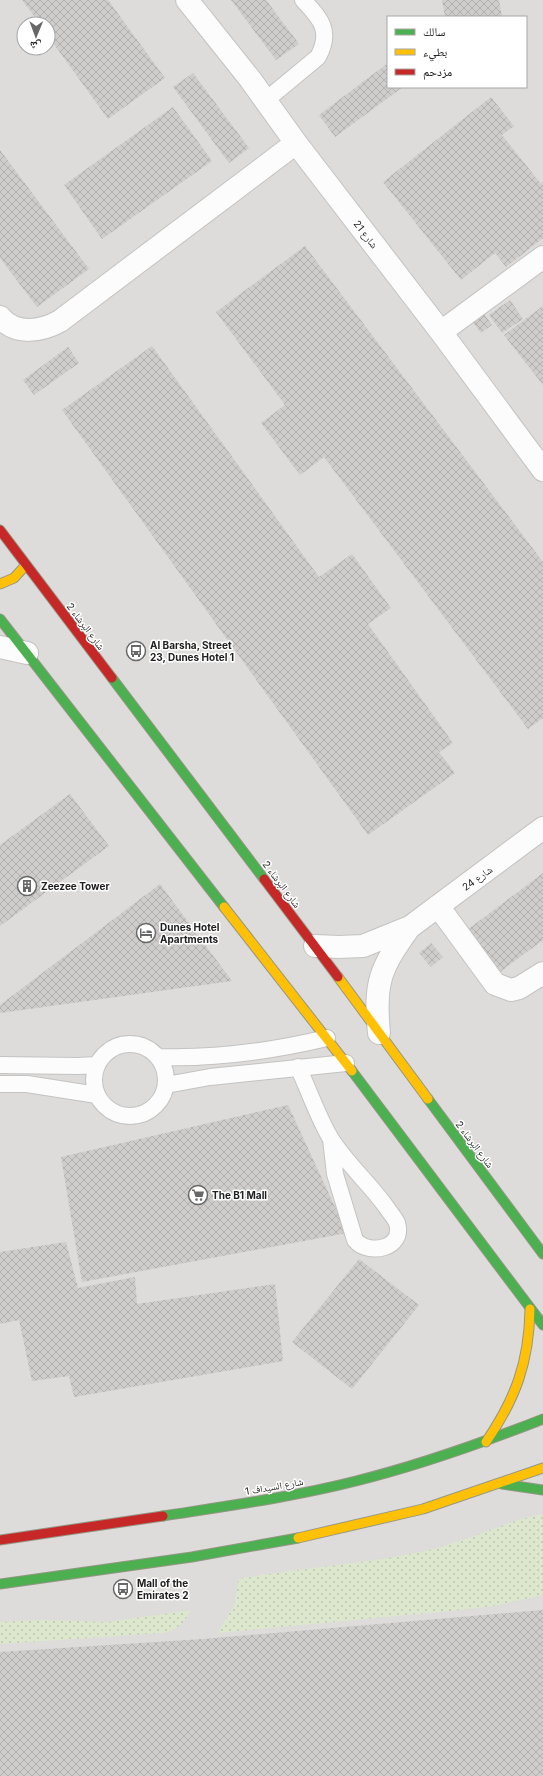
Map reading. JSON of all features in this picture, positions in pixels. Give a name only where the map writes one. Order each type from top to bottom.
[{"type":"street","name":"شارع 21","points":[[187,0],[250,79],[265,102],[441,332],[543,470]]},
{"type":"street","points":[[0,317],[16,328],[31,331],[46,328],[60,321],[296,143]]},
{"type":"street","points":[[441,332],[543,257]]},
{"type":"street","name":"شارع البرشاء 2","points":[[0,530],[315,946],[543,1254]]},
{"type":"street","points":[[0,584],[14,578],[26,565]]},
{"type":"street","points":[[0,619],[327,1038],[543,1325]]},
{"type":"street","points":[[0,647],[27,653]]},
{"type":"street","name":"شارع 24","points":[[315,946],[363,946],[410,927],[543,828]]},
{"type":"street","points":[[438,906],[495,984],[506,989],[519,988],[543,973]]},
{"type":"street","name":"شارع 24","points":[[379,1033],[377,995],[380,979],[386,963],[410,927]]},
{"type":"street","points":[[486,1442],[501,1421],[514,1398],[523,1374],[529,1342],[530,1309]]},
{"type":"street","name":"شارع السيداف 1","points":[[0,1540],[192,1512],[314,1491],[386,1473],[486,1442],[543,1419]]},
{"type":"street","points":[[0,1584],[199,1555],[322,1534],[383,1520],[502,1484],[543,1468]]},
{"type":"street","points":[[502,1484],[543,1490]]},
{"type":"lane","points":[[265,102],[318,56],[325,40],[325,31],[322,22],[303,0]]},
{"type":"lane","points":[[158,1057],[178,1058],[238,1054],[298,1045],[327,1038]]},
{"type":"lane","points":[[120,1045],[141,1045],[158,1057],[165,1070],[166,1085],[157,1104],[140,1115],[130,1116],[110,1111],[102,1104],[94,1085],[94,1075],[96,1065],[102,1056],[110,1049],[120,1045]]},
{"type":"lane","points":[[166,1085],[195,1079],[346,1063]]},
{"type":"lane","points":[[0,1065],[96,1065]]},
{"type":"lane","points":[[298,1067],[331,1139],[378,1195],[397,1222],[399,1232],[396,1240],[391,1245],[385,1247],[366,1248],[359,1245],[355,1240],[335,1174],[331,1139]]},
{"type":"lane","points":[[0,1084],[27,1084],[97,1095]]},
{"type":"shaded area","points":[[0,0],[543,0],[543,1776],[0,1776]]},
{"type":"green space","points":[[543,1514],[543,1595],[494,1606],[461,1610],[218,1633],[234,1605],[239,1579],[376,1560],[421,1552],[452,1544],[512,1522]]},
{"type":"green space","points":[[191,1610],[186,1619],[177,1628],[163,1633],[0,1644],[0,1622],[44,1620],[108,1622]]},
{"type":"building","points":[[22,0],[108,0],[165,78],[108,119],[56,47],[56,16],[34,16]]},
{"type":"building","points":[[231,0],[266,0],[299,44],[276,60]]},
{"type":"building","points":[[442,0],[499,0],[502,16],[445,16]]},
{"type":"building","points":[[387,64],[387,88],[402,88],[335,137],[319,115]]},
{"type":"building","points":[[193,73],[249,148],[229,163],[173,87]]},
{"type":"building","points":[[491,97],[514,126],[502,135],[541,184],[543,182],[543,238],[506,267],[495,253],[461,280],[383,182]]},
{"type":"building","points":[[173,107],[212,161],[102,239],[64,185]]},
{"type":"building","points":[[0,150],[89,269],[37,307],[0,258]]},
{"type":"building","points":[[305,246],[543,562],[543,718],[528,729],[324,457],[300,475],[261,423],[285,405],[216,312]]},
{"type":"building","points":[[510,300],[523,319],[502,333],[489,315]]},
{"type":"building","points":[[543,306],[543,385],[504,335]]},
{"type":"building","points":[[482,311],[492,325],[481,333],[471,320]]},
{"type":"building","points":[[152,346],[319,577],[352,554],[391,608],[368,624],[453,743],[439,752],[455,773],[368,835],[62,410]]},
{"type":"building","points":[[68,347],[79,363],[34,395],[23,380]]},
{"type":"building","name":"Zeezee Tower","points":[[70,794],[109,846],[0,926],[0,845]]},
{"type":"building","points":[[543,873],[543,940],[496,975],[463,933]]},
{"type":"building","name":"Dunes Hotel Apartments","points":[[160,884],[232,981],[0,1013],[0,1005]]},
{"type":"building","points":[[431,943],[443,957],[431,967],[419,953]]},
{"type":"building","name":"The B1 Mall","points":[[288,1105],[347,1233],[82,1282],[61,1157]]},
{"type":"building","points":[[66,1242],[78,1288],[135,1277],[137,1304],[275,1284],[283,1361],[74,1397],[69,1376],[32,1381],[19,1320],[0,1324],[0,1252]]},
{"type":"building","points":[[359,1259],[419,1305],[352,1389],[292,1342]]},
{"type":"building","points":[[543,1610],[543,1776],[0,1776],[0,1652],[203,1639]]},
{"type":"traffic: fast","points":[[0,619],[224,907]]},
{"type":"traffic: fast","points":[[112,678],[264,879]]},
{"type":"traffic: fast","points":[[352,1071],[543,1325]]},
{"type":"traffic: fast","points":[[428,1099],[543,1254]]},
{"type":"traffic: fast","points":[[163,1516],[236,1505],[356,1481],[451,1453],[543,1419]]},
{"type":"traffic: fast","points":[[502,1484],[543,1490]]},
{"type":"traffic: fast","points":[[0,1584],[192,1557],[298,1538]]},
{"type":"traffic: slow","points":[[0,584],[14,578],[26,565]]},
{"type":"traffic: slow","points":[[224,907],[352,1071]]},
{"type":"traffic: slow","points":[[338,977],[428,1099]]},
{"type":"traffic: slow","points":[[486,1442],[513,1395],[519,1379],[527,1346],[530,1309]]},
{"type":"traffic: slow","points":[[298,1538],[423,1509],[543,1468]]},
{"type":"traffic: jam","points":[[0,530],[112,678]]},
{"type":"traffic: jam","points":[[264,879],[338,977]]},
{"type":"traffic: jam","points":[[0,1540],[163,1516]]},
{"type":"place","name":"Al Barsha, Street 23, Dunes Hotel 1","points":[[136,651]]},
{"type":"place","name":"Zeezee Tower","points":[[27,886]]},
{"type":"place","name":"Dunes Hotel Apartments","points":[[146,933]]},
{"type":"place","name":"The B1 Mall","points":[[198,1195]]},
{"type":"place","name":"Mall of the Emirates 2","points":[[123,1589]]}]
